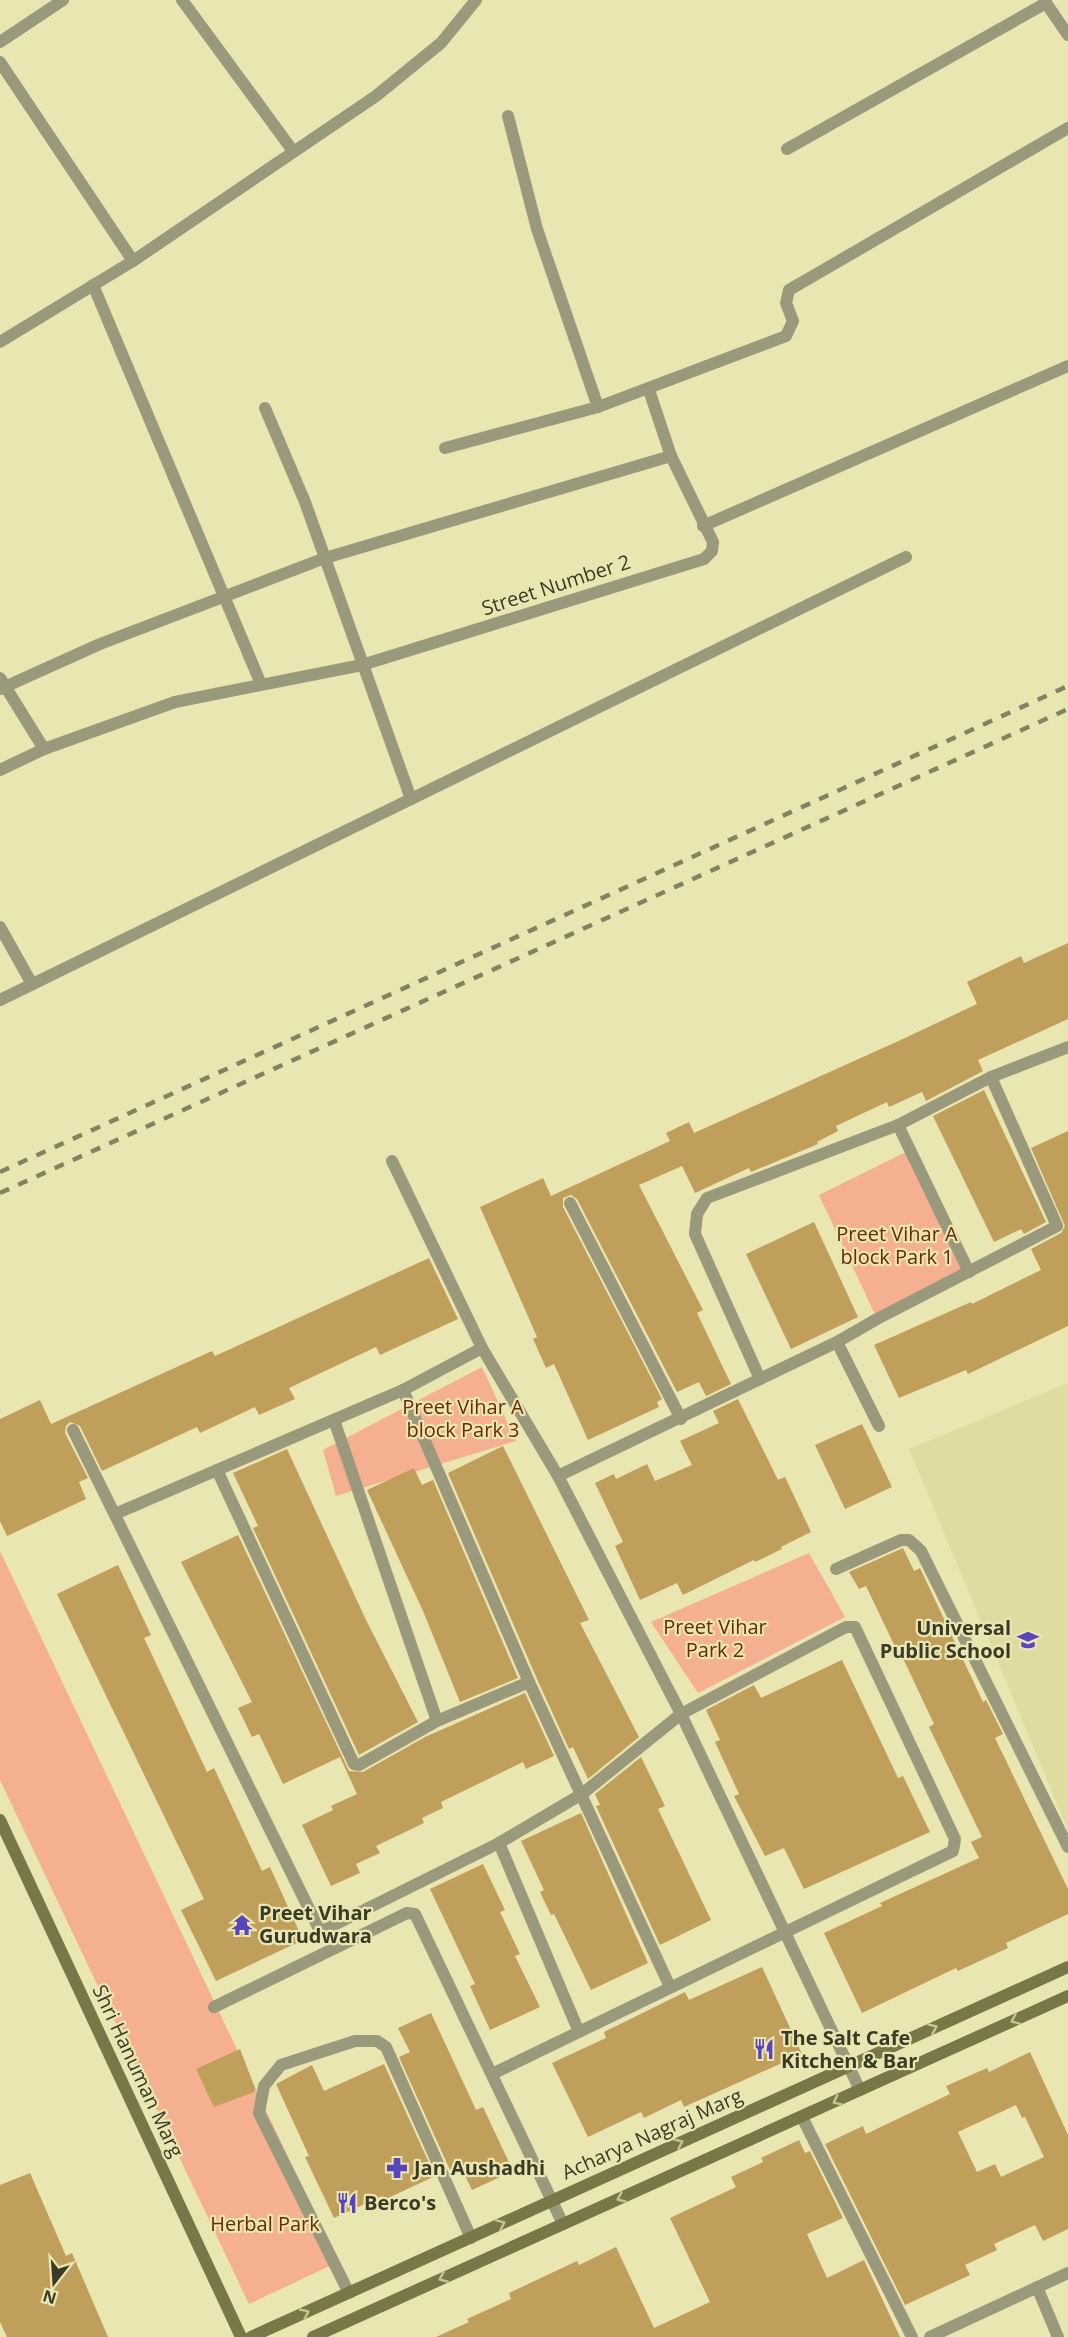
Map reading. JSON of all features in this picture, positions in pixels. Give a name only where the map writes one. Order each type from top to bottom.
[{"type":"street","points":[[0,42],[63,0]]},
{"type":"street","points":[[182,0],[293,151]]},
{"type":"street","points":[[0,342],[132,261],[376,96],[441,43],[476,0]]},
{"type":"street","points":[[787,149],[1045,1],[1068,34]]},
{"type":"street","points":[[0,62],[132,261]]},
{"type":"street","points":[[508,116],[537,229],[598,407]]},
{"type":"street","points":[[445,448],[598,407],[649,390],[786,336],[793,321],[786,296],[795,285],[1068,128]]},
{"type":"street","points":[[93,285],[261,684]]},
{"type":"street","points":[[649,390],[671,456],[703,526],[1068,366]]},
{"type":"street","points":[[265,408],[305,502],[411,799]]},
{"type":"street","points":[[45,749],[2,685],[223,595],[325,558],[671,456]]},
{"type":"street","name":"Street Number 2","points":[[0,770],[45,749],[176,702],[362,665],[704,559],[712,551],[712,542],[703,526]]},
{"type":"street","points":[[0,1000],[906,557]]},
{"type":"street","points":[[0,927],[32,984]]},
{"type":"street","points":[[760,1379],[695,1234],[697,1214],[707,1198],[898,1125],[991,1077],[1068,1047]]},
{"type":"street","points":[[558,1476],[681,1419],[837,1342],[1063,1224],[991,1077]]},
{"type":"street","points":[[898,1125],[969,1272]]},
{"type":"street","points":[[392,1161],[482,1348],[558,1476],[681,1714],[784,1932],[851,2065],[860,2090]]},
{"type":"street","points":[[570,1203],[681,1419]]},
{"type":"street","points":[[837,1342],[879,1426]]},
{"type":"street","points":[[115,1514],[403,1390],[482,1348]]},
{"type":"street","points":[[403,1390],[529,1682],[670,1988]]},
{"type":"street","points":[[334,1420],[437,1721]]},
{"type":"street","points":[[73,1430],[317,1928],[324,1930],[499,1843],[582,1794],[681,1714],[846,1627],[852,1626],[955,1839],[953,1851],[492,2074]]},
{"type":"street","points":[[217,1470],[353,1763],[358,1765],[437,1721],[529,1682]]},
{"type":"street","points":[[836,1569],[901,1540],[909,1540],[921,1551],[1068,1847]]},
{"type":"street","name":"Shri Hanuman Marg","points":[[0,1821],[241,2337]]},
{"type":"street","points":[[499,1843],[579,2032]]},
{"type":"street","points":[[214,2007],[407,1913],[416,1914],[554,2200],[563,2224]]},
{"type":"street","name":"Acharya Nagraj Marg","points":[[251,2337],[1068,1967]]},
{"type":"street","points":[[313,2337],[1068,1996]]},
{"type":"street","points":[[349,2293],[259,2113],[264,2086],[282,2065],[355,2041],[377,2041],[386,2047],[471,2238]]},
{"type":"street","points":[[802,2117],[912,2337]]},
{"type":"street","points":[[930,2337],[1068,2273]]},
{"type":"street","points":[[1036,2287],[1058,2337]]},
{"type":"shaded area","name":"Universal Public School","points":[[1068,1383],[1068,1830],[909,1449]]},
{"type":"green space","name":"Preet Vihar A block Park 1","points":[[906,1152],[965,1274],[877,1319],[819,1195]]},
{"type":"green space","name":"Preet Vihar A block Park 3","points":[[482,1367],[516,1441],[336,1496],[323,1450]]},
{"type":"green space","name":"Herbal Park","points":[[0,1551],[338,2262],[249,2304],[0,1780]]},
{"type":"green space","name":"Preet Vihar Park 2","points":[[809,1553],[845,1617],[698,1693],[651,1622]]},
{"type":"building","points":[[1068,943],[1068,1019],[978,1060],[983,1071],[926,1101],[922,1092],[889,1107],[887,1102],[836,1126],[838,1131],[817,1142],[818,1144],[751,1172],[749,1168],[695,1193],[682,1166],[639,1185],[703,1310],[697,1313],[731,1384],[706,1396],[699,1382],[677,1392],[577,1199],[571,1195],[563,1198],[563,1207],[662,1399],[657,1402],[659,1407],[588,1440],[554,1364],[546,1368],[533,1339],[537,1337],[480,1207],[543,1178],[551,1196],[670,1141],[666,1133],[689,1122],[694,1133],[977,1004],[967,982],[1021,956],[1024,963]]},
{"type":"building","points":[[984,1090],[1046,1222],[1024,1234],[1021,1229],[994,1242],[933,1116]]},
{"type":"building","points":[[1068,1131],[1068,1326],[968,1374],[966,1370],[899,1398],[874,1345],[971,1302],[972,1304],[1041,1270],[1031,1249],[1061,1233],[1065,1226],[1031,1148]]},
{"type":"building","points":[[814,1222],[858,1317],[791,1349],[746,1254]]},
{"type":"building","points":[[429,1258],[458,1319],[380,1355],[376,1347],[289,1388],[295,1399],[259,1415],[255,1407],[200,1433],[197,1427],[102,1471],[80,1426],[70,1422],[66,1426],[65,1433],[88,1478],[79,1482],[86,1499],[7,1536],[0,1521],[0,1419],[40,1400],[51,1424],[212,1351],[215,1356]]},
{"type":"building","points":[[738,1399],[778,1480],[785,1477],[811,1532],[781,1547],[782,1549],[755,1562],[754,1560],[683,1595],[677,1583],[640,1600],[615,1546],[623,1542],[595,1483],[614,1474],[616,1479],[647,1464],[655,1481],[692,1465],[680,1441],[719,1423],[713,1411]]},
{"type":"building","points":[[862,1424],[892,1487],[845,1509],[815,1445]]},
{"type":"building","points":[[503,1446],[589,1620],[580,1623],[639,1737],[588,1779],[573,1747],[569,1749],[448,1473]]},
{"type":"building","points":[[287,1449],[366,1620],[418,1722],[359,1755],[253,1528],[258,1526],[233,1473]]},
{"type":"building","points":[[414,1468],[422,1485],[433,1480],[518,1678],[460,1702],[423,1611],[367,1490]]},
{"type":"building","points":[[238,1535],[349,1771],[363,1772],[425,1737],[525,1693],[554,1756],[526,1769],[523,1762],[441,1802],[443,1808],[422,1818],[424,1823],[376,1846],[380,1853],[356,1864],[360,1873],[331,1886],[302,1825],[333,1810],[331,1806],[357,1794],[340,1757],[283,1784],[259,1734],[252,1737],[238,1708],[252,1702],[181,1562]]},
{"type":"building","points":[[903,1548],[914,1571],[920,1568],[983,1702],[986,1700],[1003,1734],[995,1738],[1068,1889],[1068,1914],[1006,1943],[1008,1948],[958,1971],[956,1968],[862,2013],[824,1933],[882,1906],[880,1903],[979,1858],[971,1842],[982,1837],[929,1727],[934,1724],[901,1654],[899,1655],[866,1586],[859,1589],[849,1572]]},
{"type":"building","points":[[118,1565],[151,1635],[144,1638],[207,1772],[214,1768],[262,1871],[270,1867],[303,1940],[216,1981],[181,1910],[204,1899],[57,1594]]},
{"type":"building","points":[[842,1660],[898,1778],[903,1776],[930,1832],[804,1889],[784,1848],[765,1856],[734,1796],[739,1794],[715,1742],[720,1740],[706,1710],[754,1685],[761,1698]]},
{"type":"building","points":[[641,1757],[665,1806],[658,1809],[711,1920],[660,1945],[596,1806],[600,1805],[595,1794]]},
{"type":"building","points":[[581,1813],[648,1963],[591,1990],[554,1914],[551,1915],[540,1892],[544,1890],[521,1841]]},
{"type":"building","points":[[483,1864],[505,1910],[500,1912],[520,1954],[515,1956],[540,2007],[490,2030],[470,1986],[475,1984],[430,1889]]},
{"type":"building","points":[[762,1967],[802,2054],[684,2107],[681,2100],[644,2118],[641,2112],[588,2137],[552,2063],[606,2038],[604,2032],[685,1992],[689,2000]]},
{"type":"building","points":[[431,2013],[476,2110],[483,2107],[513,2171],[472,2190],[460,2165],[450,2170],[399,2057],[410,2052],[398,2028]]},
{"type":"building","points":[[240,2049],[255,2088],[254,2092],[214,2107],[196,2069]]},
{"type":"building","points":[[1030,2052],[1068,2135],[1068,2229],[1043,2241],[1035,2225],[994,2244],[997,2250],[965,2265],[970,2275],[905,2305],[825,2144],[863,2126],[866,2134],[950,2094],[946,2086],[987,2068],[989,2072]],"holes":[[[1016,2105],[1022,2118],[1025,2117],[1044,2157],[1001,2177],[995,2164],[977,2172],[958,2132]]]},
{"type":"building","points":[[384,2064],[435,2176],[384,2200],[382,2196],[334,2218],[305,2157],[309,2156],[276,2084],[312,2065],[324,2091]]},
{"type":"building","points":[[799,2140],[805,2153],[810,2151],[843,2218],[807,2234],[827,2278],[864,2260],[900,2337],[436,2337],[469,2322],[467,2319],[511,2299],[509,2293],[577,2261],[579,2265],[616,2247],[654,2328],[710,2302],[670,2218],[736,2187],[731,2177],[763,2162],[761,2158]]},
{"type":"building","points":[[30,2173],[66,2256],[72,2253],[108,2337],[7,2337],[0,2322],[0,2185]]},
{"type":"railway","points":[[0,1172],[1068,686]]},
{"type":"railway","points":[[0,1193],[1068,709]]},
{"type":"place","name":"Universal Public School","points":[[1028,1640]]},
{"type":"place","name":"Preet Vihar Gurudwara","points":[[242,1925]]},
{"type":"place","name":"The Salt Cafe Kitchen & Bar","points":[[764,2049]]},
{"type":"place","name":"Jan Aushadhi","points":[[397,2168]]},
{"type":"place","name":"Berco's","points":[[347,2203]]}]
